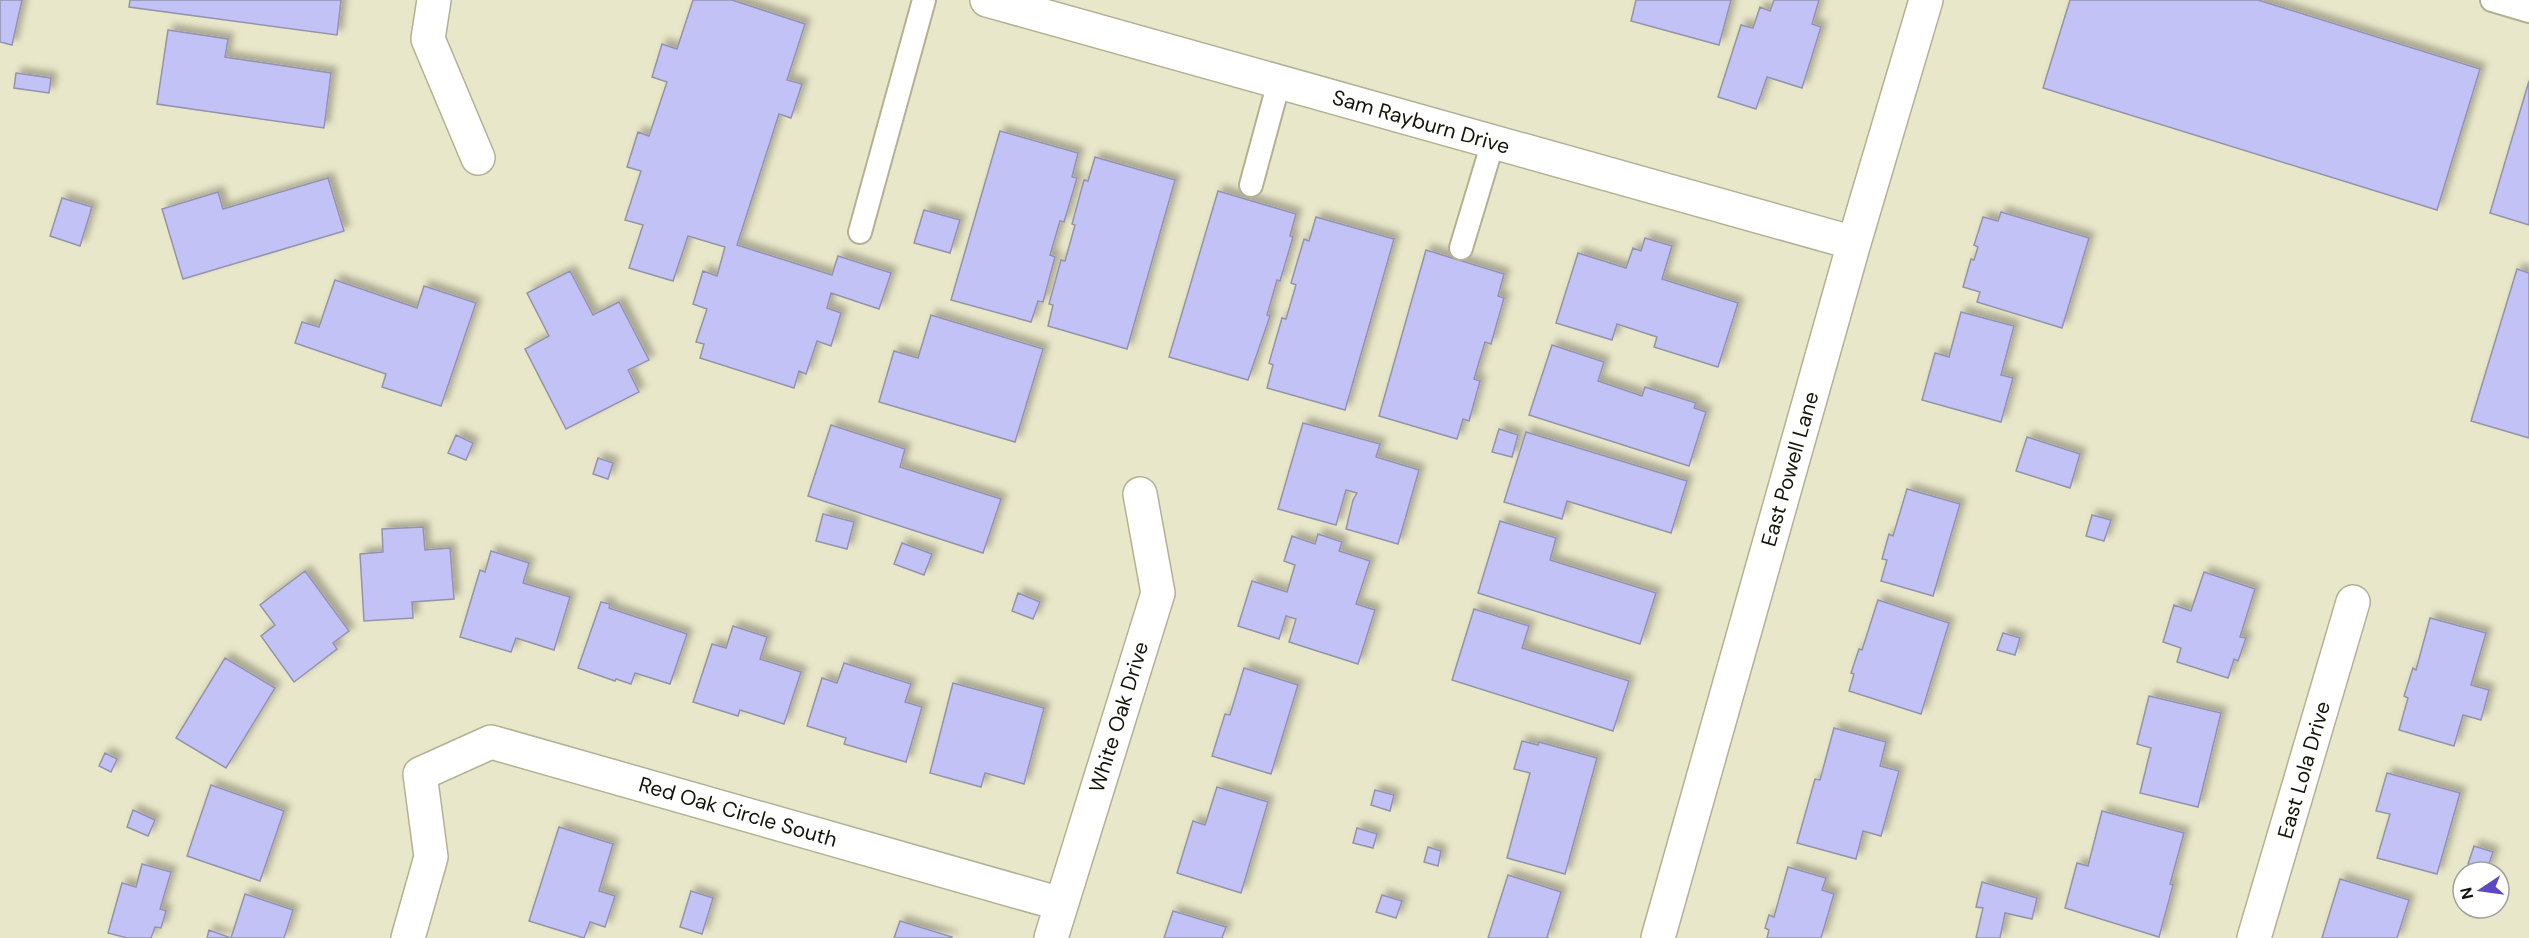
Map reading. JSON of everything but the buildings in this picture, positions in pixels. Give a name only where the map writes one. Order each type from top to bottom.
[{"type":"street","points":[[434,0],[428,39],[478,158]]},
{"type":"street","name":"Sam Rayburn Drive","points":[[987,0],[1854,243]]},
{"type":"street","name":"East Powell Lane","points":[[1658,938],[1854,243],[1926,0]]},
{"type":"street","name":"White Oak Drive","points":[[1051,938],[1158,593],[1140,494]]},
{"type":"street","name":"East Lola Drive","points":[[2254,938],[2353,602]]},
{"type":"street","name":"Red Oak Circle South","points":[[408,938],[431,857],[420,774],[491,742],[1061,904]]},
{"type":"lane","points":[[860,231],[924,0]]},
{"type":"lane","points":[[2492,0],[2529,11]]},
{"type":"lane","points":[[1251,185],[1279,82]]},
{"type":"lane","points":[[1461,248],[1493,142]]}]
